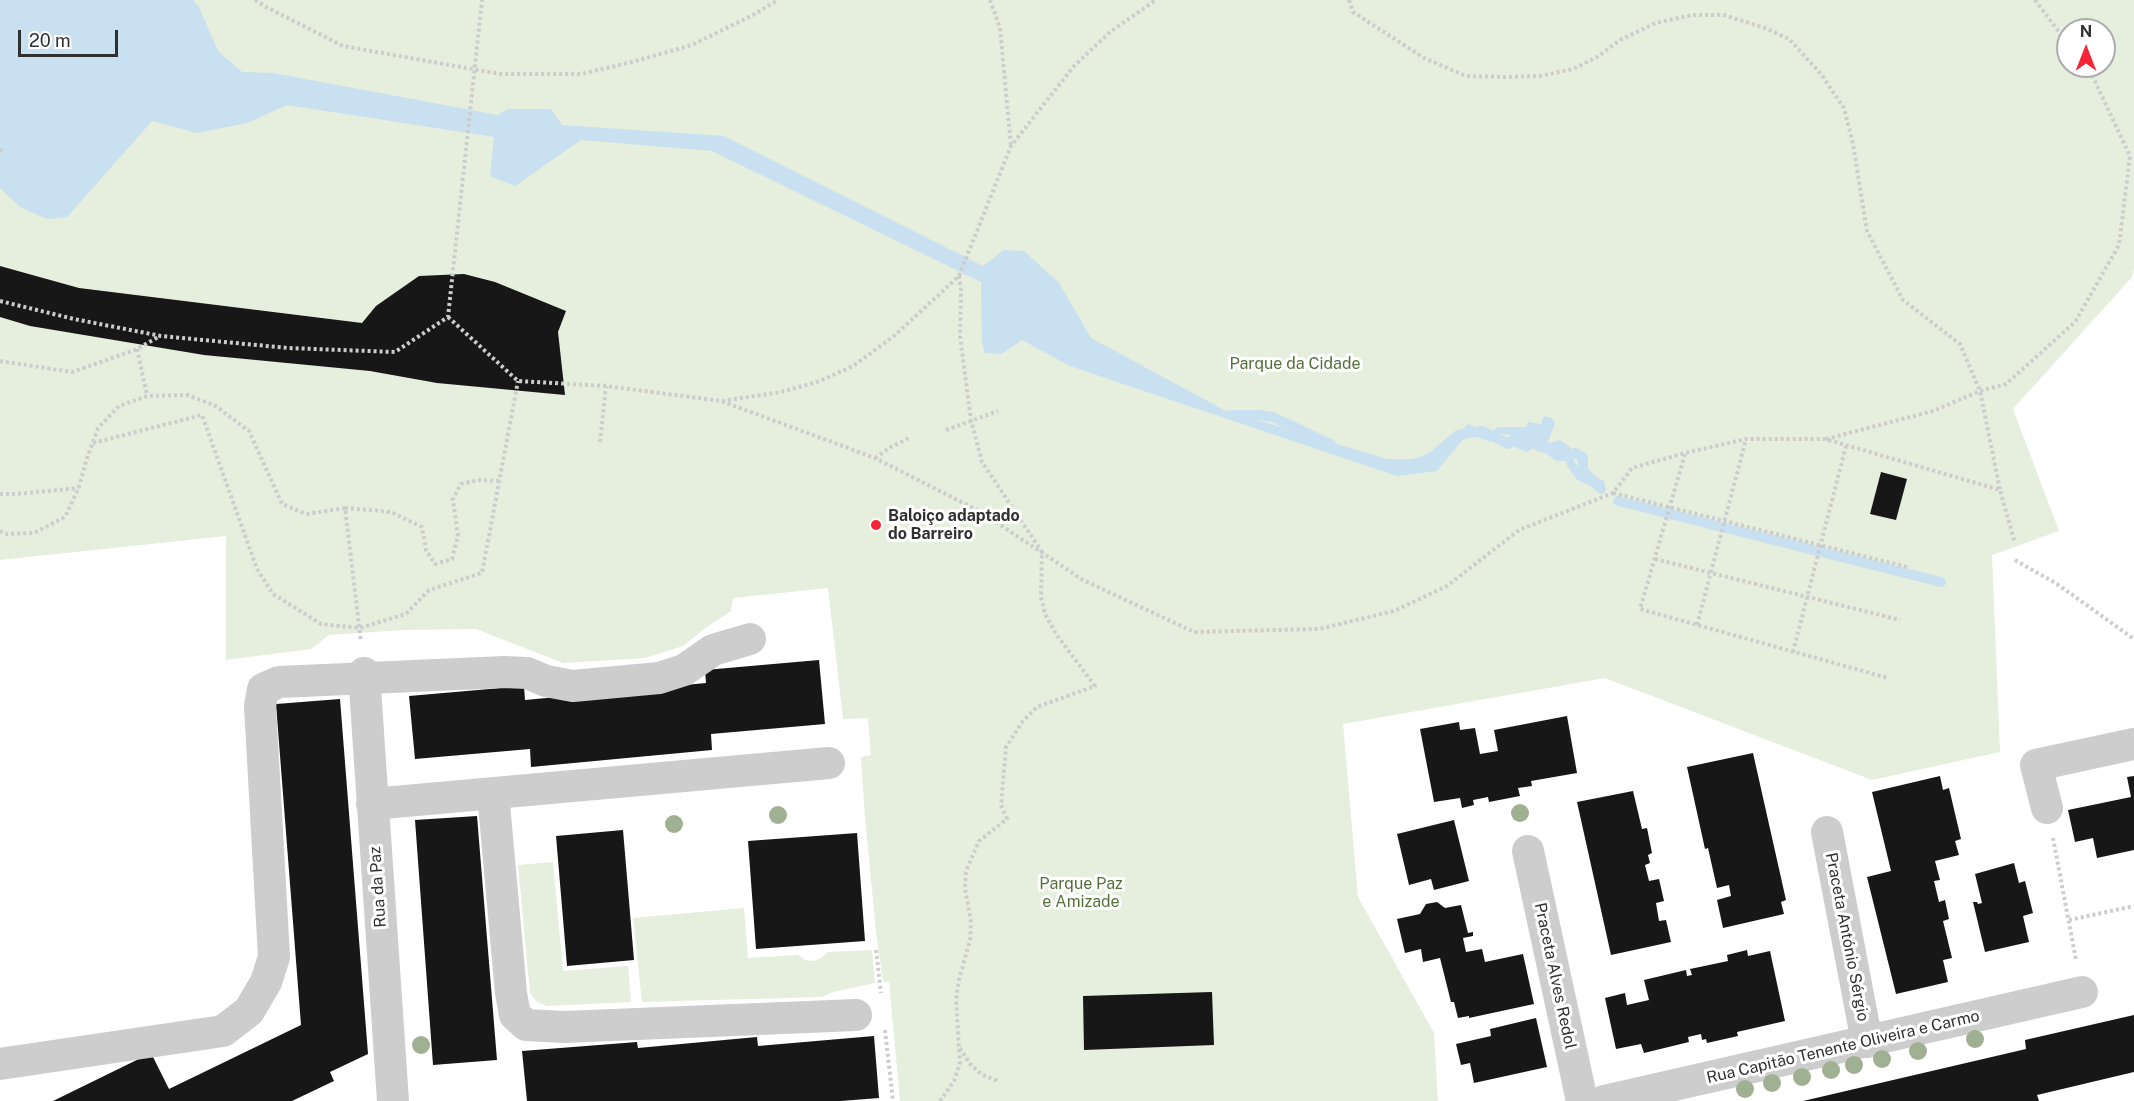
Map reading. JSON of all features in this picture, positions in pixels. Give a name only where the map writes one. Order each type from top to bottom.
[{"type":"street","points":[[0,1064],[222,1031],[249,1011],[266,982],[274,957],[260,706],[263,689],[279,682],[364,675],[527,673],[546,681],[573,686],[659,678],[684,670],[713,650],[750,639]]},
{"type":"street","name":"Rua da Paz","points":[[364,675],[393,1101]]},
{"type":"street","points":[[2047,807],[2036,765],[2134,744]]},
{"type":"street","points":[[372,804],[829,763]]},
{"type":"street","points":[[493,793],[511,993],[515,1015],[526,1025],[564,1027],[856,1015]]},
{"type":"street","name":"Praceta António Sérgio","points":[[1827,832],[1867,1042]]},
{"type":"street","name":"Praceta Alves Redol","points":[[1528,851],[1582,1101]]},
{"type":"street","name":"Rua Capitão Tenente Oliveira e Carmo","points":[[1604,1101],[2082,992]]},
{"type":"path","points":[[255,0],[266,8],[343,46],[500,74],[581,74],[622,65],[692,45],[778,0]]},
{"type":"path","points":[[448,317],[482,0]]},
{"type":"path","points":[[990,0],[1000,28],[1011,146]]},
{"type":"path","points":[[940,1101],[954,1081],[960,1063],[956,999],[970,940],[971,922],[965,888],[966,871],[978,840],[1007,819],[1001,805],[1006,747],[1023,721],[1037,707],[1095,686],[1045,615],[1041,597],[1042,552],[982,462],[971,420],[960,336],[959,276],[1011,146],[1074,66],[1110,32],[1156,0]]},
{"type":"path","points":[[1348,0],[1353,12],[1424,58],[1466,76],[1540,76],[1573,69],[1597,57],[1620,40],[1656,22],[1692,15],[1724,15],[1765,28],[1789,39],[1821,74],[1844,108],[1853,144],[1868,231],[1903,300],[1960,344],[1980,391],[2000,490],[2015,543]]},
{"type":"path","points":[[2035,0],[2056,28]]},
{"type":"path","points":[[448,317],[518,381],[606,386],[720,401],[874,458],[981,512],[1083,580],[1194,632],[1319,629],[1394,610],[1447,586],[1519,530],[1613,493],[1632,468],[1746,439],[1825,439],[1933,411],[1980,391],[2006,384],[2075,322],[2119,245],[2130,156],[2093,78]]},
{"type":"path","points":[[720,401],[781,392],[820,381],[853,366],[893,337],[959,276]]},
{"type":"path","points":[[0,301],[161,336],[288,348],[394,351],[448,317]]},
{"type":"path","points":[[0,361],[72,372],[136,349],[161,336]]},
{"type":"path","points":[[136,349],[147,396]]},
{"type":"path","points":[[93,443],[202,415],[257,569],[273,594],[321,624],[360,628],[406,615],[429,590],[482,573],[518,381]]},
{"type":"path","points":[[600,442],[606,386]]},
{"type":"path","points":[[0,531],[5,534],[34,533],[64,517],[80,488],[98,428],[119,406],[147,396],[187,395],[214,405],[249,431],[282,504],[306,514],[345,508],[392,512],[422,527],[426,550],[435,564],[452,559],[458,536],[453,499],[461,484],[478,480],[501,481]]},
{"type":"path","points":[[946,430],[998,411]]},
{"type":"path","points":[[874,458],[909,438]]},
{"type":"path","points":[[1697,625],[1746,439]]},
{"type":"path","points":[[1825,439],[2000,490]]},
{"type":"path","points":[[1793,652],[1846,446]]},
{"type":"path","points":[[1685,453],[1640,609],[1888,678]]},
{"type":"path","points":[[0,494],[80,488]]},
{"type":"path","points":[[1613,493],[1907,567]]},
{"type":"path","points":[[345,508],[364,675]]},
{"type":"path","points":[[1655,559],[1900,620]]},
{"type":"path","points":[[2015,560],[2057,584],[2134,639]]},
{"type":"path","points":[[2047,807],[2082,992]]},
{"type":"path","points":[[2069,920],[2134,906]]},
{"type":"path","points":[[959,1046],[970,1064],[981,1074],[1000,1082]]},
{"type":"green space","name":"Parque da Cidade","points":[[0,0],[2134,0],[2134,269],[2132,277],[2013,409],[2059,531],[1992,555],[2000,752],[1872,780],[1605,678],[1343,724],[1358,897],[1434,1033],[1438,1101],[900,1101],[889,982],[883,982],[865,817],[861,757],[871,755],[868,718],[843,719],[828,588],[733,598],[731,611],[683,646],[645,658],[563,663],[476,629],[403,630],[329,635],[311,649],[226,660],[226,536],[0,560]]},
{"type":"green space","points":[[553,862],[563,971],[628,966],[631,1002],[547,1006],[537,1002],[530,993],[518,865]]},
{"type":"green space","points":[[744,908],[748,958],[798,955],[805,960],[814,961],[827,952],[872,950],[875,983],[833,992],[822,997],[642,1002],[633,918]]},
{"type":"water","points":[[0,0],[193,0],[199,7],[218,51],[242,72],[273,73],[498,115],[508,109],[551,109],[562,125],[724,136],[983,266],[1004,250],[1024,251],[1059,283],[1091,338],[1224,410],[1387,459],[1435,460],[1468,424],[1491,433],[1498,427],[1526,427],[1528,422],[1541,424],[1544,416],[1552,418],[1555,424],[1547,444],[1560,440],[1571,448],[1573,460],[1585,476],[1604,480],[1605,486],[1591,486],[1577,480],[1567,466],[1565,456],[1539,452],[1533,448],[1527,452],[1512,446],[1516,435],[1500,434],[1490,442],[1468,433],[1437,471],[1397,476],[1070,366],[1022,340],[1001,354],[985,353],[982,343],[981,282],[712,151],[581,140],[515,186],[490,176],[494,137],[287,105],[247,123],[197,133],[152,121],[67,217],[47,219],[20,207],[0,188]]},
{"type":"building","points":[[0,266],[79,288],[362,323],[376,306],[419,276],[464,274],[495,282],[566,311],[558,332],[565,395],[437,383],[370,371],[204,355],[30,326],[0,317]]},
{"type":"building","points":[[1881,472],[1907,479],[1896,520],[1870,514]]},
{"type":"building","points":[[819,660],[825,724],[711,734],[712,750],[531,767],[530,749],[415,759],[409,696],[524,686],[525,700],[706,683],[705,670]]},
{"type":"building","points":[[340,699],[368,1054],[330,1072],[334,1081],[292,1101],[53,1101],[151,1053],[169,1089],[301,1025],[276,704]]},
{"type":"building","points":[[1567,716],[1577,773],[1531,781],[1532,786],[1518,788],[1520,796],[1489,802],[1488,797],[1473,800],[1474,805],[1462,808],[1460,798],[1434,802],[1420,729],[1459,722],[1460,730],[1475,728],[1480,754],[1498,751],[1494,730]]},
{"type":"building","points":[[1753,753],[1786,900],[1781,902],[1784,914],[1723,928],[1717,900],[1731,896],[1729,885],[1717,888],[1708,848],[1705,849],[1687,767]]},
{"type":"building","points":[[1940,776],[1943,790],[1949,788],[1961,839],[1955,841],[1959,855],[1935,861],[1940,880],[1934,881],[1939,902],[1945,900],[1949,919],[1943,921],[1952,958],[1943,960],[1948,982],[1896,994],[1867,877],[1891,871],[1872,792]]},
{"type":"building","points":[[2134,776],[2134,850],[2097,858],[2093,838],[2075,842],[2068,810],[2131,797],[2127,777]]},
{"type":"building","points":[[1633,791],[1642,829],[1647,828],[1652,853],[1648,855],[1650,863],[1645,865],[1649,881],[1659,879],[1664,901],[1656,903],[1659,921],[1666,920],[1671,942],[1611,955],[1577,802]]},
{"type":"building","points":[[477,816],[497,1060],[433,1065],[415,820]]},
{"type":"building","points":[[1454,820],[1469,881],[1434,890],[1431,879],[1409,885],[1397,834]]},
{"type":"building","points":[[623,830],[634,960],[567,966],[556,836]]},
{"type":"building","points":[[857,833],[865,941],[756,949],[748,841]]},
{"type":"building","points":[[2014,863],[2019,883],[2025,881],[2033,913],[2023,916],[2029,942],[1985,952],[1973,902],[1982,903],[1975,874]]},
{"type":"building","points":[[1437,902],[1445,908],[1461,905],[1468,933],[1473,932],[1473,936],[1463,938],[1466,952],[1482,949],[1485,962],[1523,954],[1534,1004],[1469,1018],[1469,1016],[1458,1018],[1454,1002],[1451,1002],[1440,958],[1423,962],[1421,949],[1405,953],[1397,919],[1420,914],[1426,904]]},
{"type":"building","points":[[1747,950],[1748,956],[1770,951],[1785,1021],[1737,1032],[1738,1036],[1707,1043],[1706,1039],[1702,1040],[1701,1034],[1688,1037],[1689,1042],[1644,1053],[1641,1044],[1616,1049],[1605,998],[1625,993],[1627,1005],[1649,1000],[1644,980],[1686,970],[1687,976],[1692,975],[1690,969],[1728,961],[1727,955]]},
{"type":"building","points":[[1212,992],[1214,1045],[1084,1050],[1083,996]]},
{"type":"building","points":[[2134,1015],[2134,1072],[2037,1095],[2039,1101],[1803,1101],[2026,1049],[2025,1040]]},
{"type":"building","points":[[1536,1018],[1547,1067],[1474,1083],[1470,1063],[1461,1065],[1456,1044],[1491,1036],[1490,1029]]},
{"type":"building","points":[[874,1036],[879,1098],[841,1101],[527,1101],[522,1051],[637,1042],[638,1048],[757,1037],[758,1046]]},
{"type":"waterway","points":[[1231,415],[1273,417],[1332,445]]},
{"type":"waterway","points":[[1413,464],[1434,455],[1458,435],[1482,431],[1509,444],[1513,439],[1526,439]]},
{"type":"waterway","points":[[1546,447],[1558,456],[1570,456],[1575,453],[1583,457],[1583,471],[1601,489]]},
{"type":"waterway","points":[[1618,501],[1941,582]]},
{"type":"place","name":"Baloiço adaptado do Barreiro","points":[[876,525]]},
{"type":"park label","name":"Parque Paz e Amizade","points":[[1081,893]]}]
